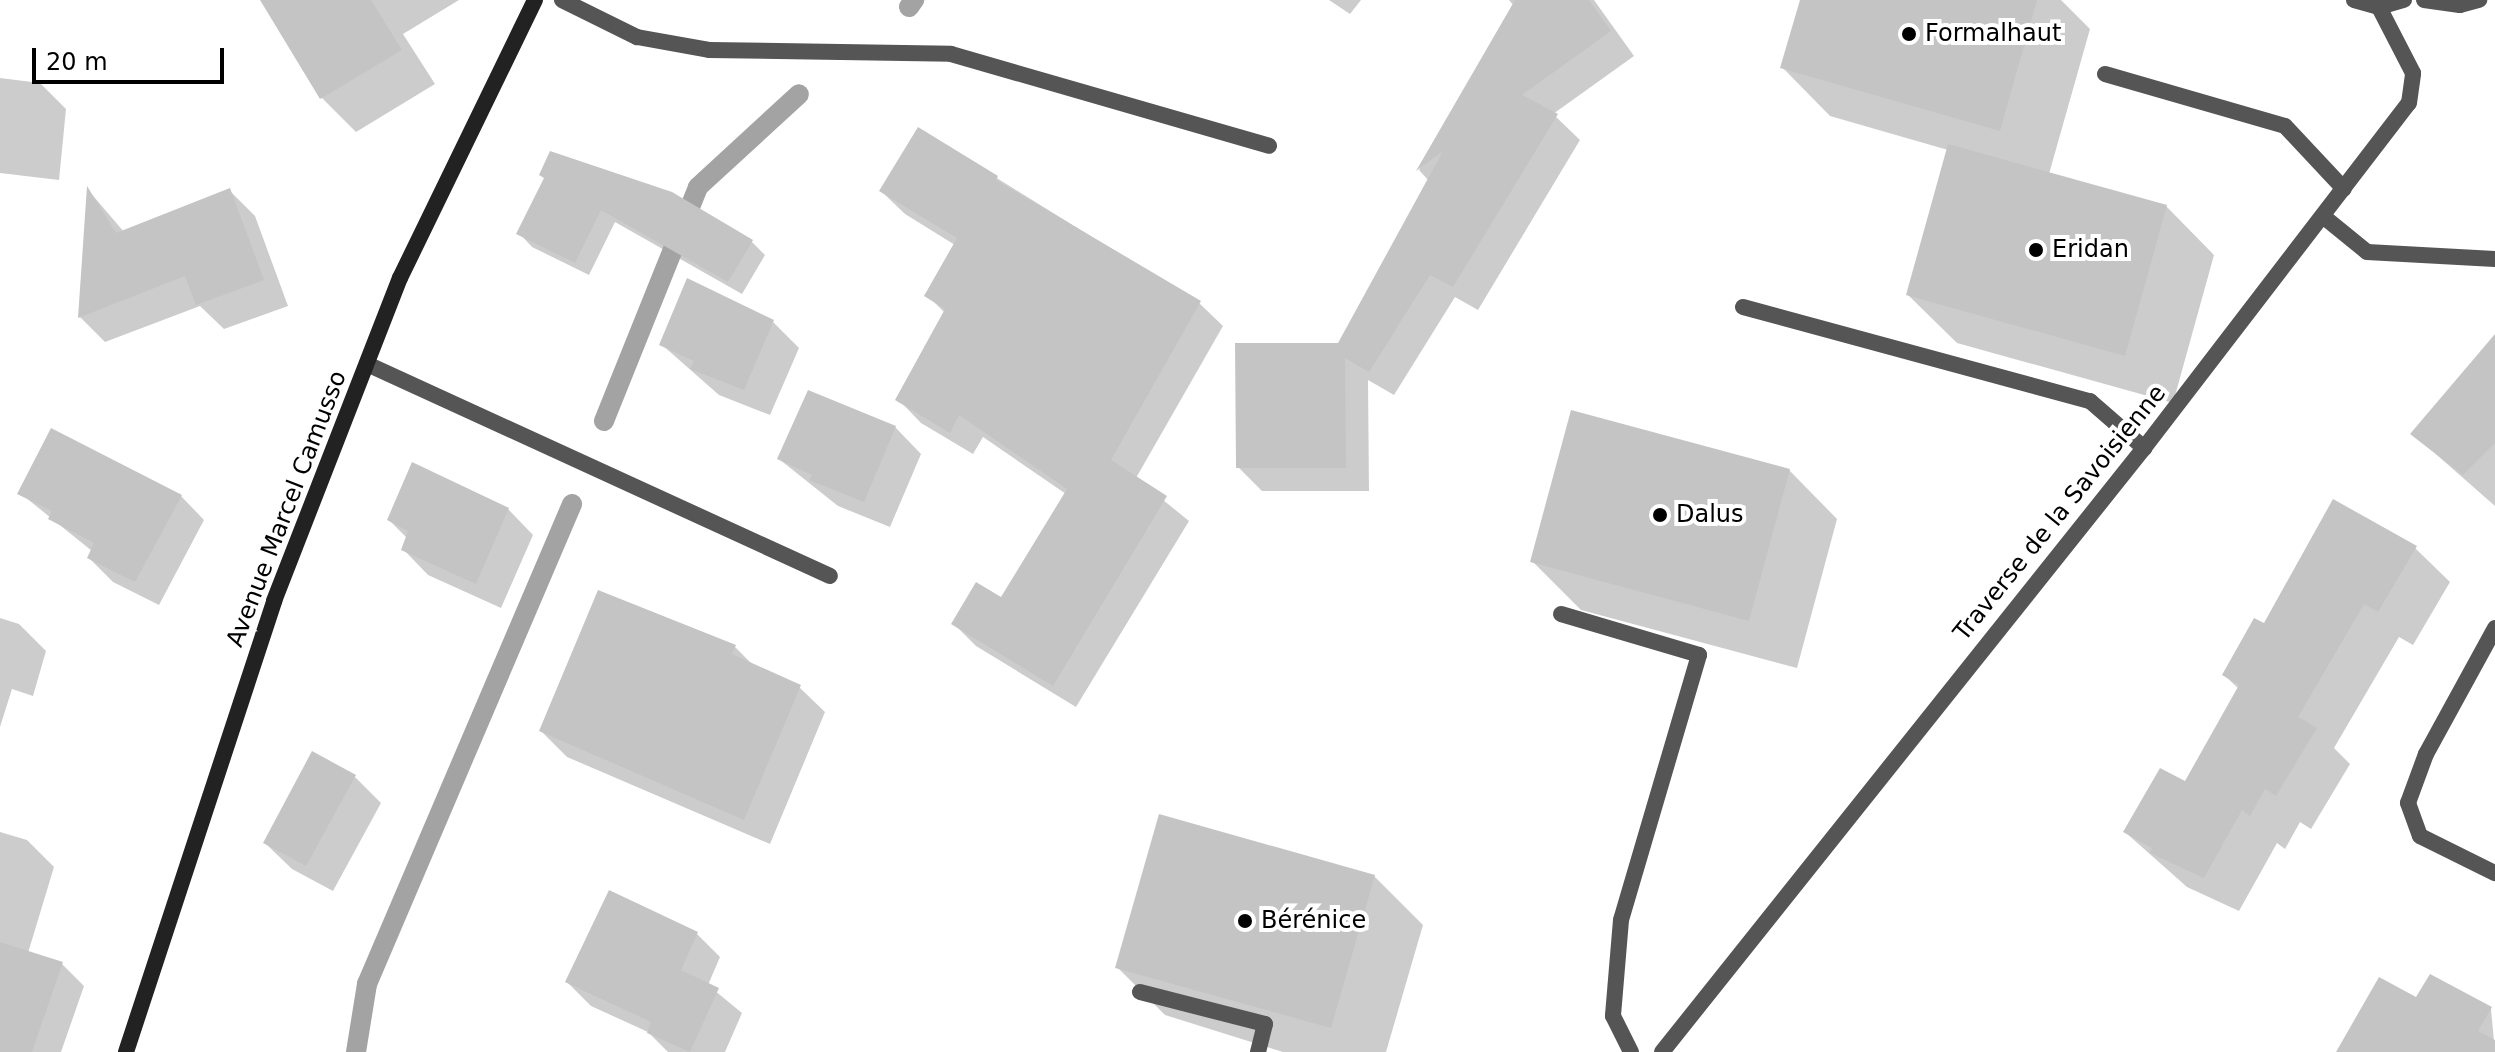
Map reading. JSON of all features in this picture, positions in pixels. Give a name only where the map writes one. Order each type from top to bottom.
[{"type":"street","name":"Avenue Marcel Camusso","points":[[126,1052],[274,601],[400,278],[535,0]]},
{"type":"lane","points":[[562,0],[637,37],[709,50],[951,54],[1269,146]]},
{"type":"lane","points":[[2354,0],[2379,7],[2404,0]]},
{"type":"lane","points":[[2424,0],[2460,5],[2479,0]]},
{"type":"lane","name":"Traverse de la Savoisienne","points":[[1662,1052],[2144,448],[2409,103],[2413,73],[2379,7]]},
{"type":"lane","points":[[2105,74],[2285,126],[2344,189]]},
{"type":"lane","points":[[2324,217],[2367,252],[2495,259]]},
{"type":"lane","points":[[1743,307],[2090,401],[2144,448]]},
{"type":"lane","points":[[367,364],[830,576]]},
{"type":"lane","points":[[1561,614],[1699,655],[1621,920],[1613,1016],[1631,1052]]},
{"type":"lane","points":[[2495,628],[2426,754],[2408,803],[2420,836],[2495,873]]},
{"type":"lane","points":[[1140,992],[1265,1024],[1258,1052]]},
{"type":"building","points":[[260,0],[371,0],[402,50],[320,99]]},
{"type":"building","points":[[1515,0],[1589,0],[1611,31],[1522,95],[1558,114],[1453,287],[1430,275],[1369,372],[1345,358],[1346,468],[1236,468],[1235,343],[1338,343],[1443,151],[1416,171]]},
{"type":"building","name":"Formalhaut","points":[[1800,0],[2037,0],[2000,131],[1780,68]]},
{"type":"building","points":[[918,127],[998,176],[996,180],[1201,301],[1111,460],[1167,496],[1053,686],[951,624],[976,582],[1001,597],[1067,489],[959,415],[950,433],[895,400],[945,309],[924,296],[957,238],[879,191]]},
{"type":"building","name":"Eridan","points":[[1948,144],[2167,205],[2125,356],[1906,295]]},
{"type":"building","points":[[550,151],[672,192],[753,240],[728,282],[601,210],[575,263],[516,234],[544,178],[539,175]]},
{"type":"building","points":[[87,186],[116,233],[230,188],[264,280],[196,305],[185,276],[78,318]]},
{"type":"building","points":[[687,278],[774,320],[744,390],[690,369],[694,361],[659,345]]},
{"type":"building","points":[[2495,334],[2495,443],[2463,475],[2410,434]]},
{"type":"building","points":[[808,390],[896,426],[864,502],[809,480],[812,475],[777,459]]},
{"type":"building","name":"Dalus","points":[[1571,410],[1790,469],[1749,621],[1530,562]]},
{"type":"building","points":[[51,428],[182,495],[135,582],[87,558],[94,543],[48,519],[52,511],[17,494]]},
{"type":"building","points":[[412,462],[509,508],[476,584],[401,550],[408,531],[387,520]]},
{"type":"building","points":[[2333,499],[2417,546],[2378,612],[2364,604],[2298,717],[2317,728],[2276,796],[2265,789],[2250,816],[2242,810],[2204,878],[2150,853],[2152,848],[2123,832],[2160,768],[2185,781],[2239,685],[2222,675],[2254,618],[2264,623]]},
{"type":"building","points":[[598,590],[736,645],[732,654],[801,685],[744,820],[539,731]]},
{"type":"building","points":[[312,751],[356,775],[306,866],[263,843]]},
{"type":"building","name":"Bérénice","points":[[1159,814],[1375,875],[1331,1028],[1115,968]]},
{"type":"building","points":[[609,890],[698,932],[681,970],[719,988],[690,1052],[647,1033],[651,1022],[565,982]]},
{"type":"building","points":[[0,942],[63,962],[32,1052],[0,1052]]},
{"type":"building","points":[[2430,974],[2492,1007],[2478,1031],[2495,1040],[2495,1052],[2336,1052],[2379,977],[2416,997]]},
{"type":"waterway","points":[[909,7],[914,0]]},
{"type":"waterway","points":[[604,421],[698,187],[799,94]]},
{"type":"waterway","points":[[356,1052],[367,984],[572,504]]},
{"type":"place","name":"Formalhaut","points":[[1909,34]]},
{"type":"place","name":"Eridan","points":[[2036,250]]},
{"type":"place","name":"Dalus","points":[[1660,515]]},
{"type":"place","name":"Bérénice","points":[[1245,921]]}]
